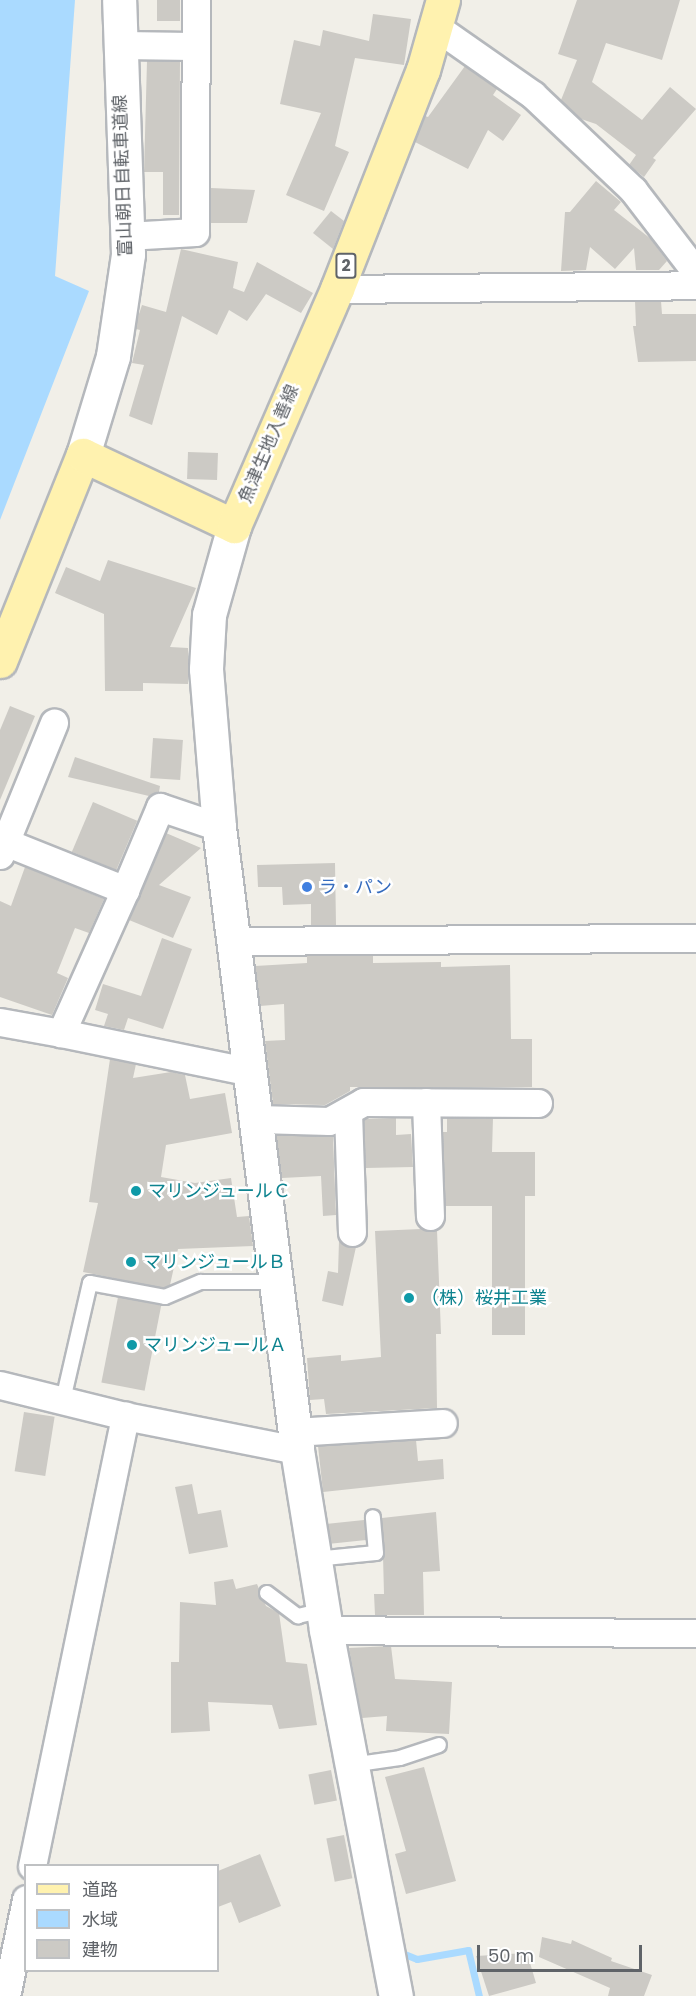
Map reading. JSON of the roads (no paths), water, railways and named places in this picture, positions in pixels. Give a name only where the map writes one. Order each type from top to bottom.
[{"type":"main road","name":"魚津生地入善線","points":[[83,455],[234,526],[337,289],[423,70],[440,14]]},
{"type":"main road","points":[[0,661],[83,455]]},
{"type":"street","name":"富山朝日自転車道線","points":[[83,455],[113,356],[128,236],[119,0]]},
{"type":"street","points":[[128,236],[195,232],[196,0]]},
{"type":"street","points":[[440,14],[534,94],[633,190],[696,272]]},
{"type":"street","points":[[119,45],[195,46]]},
{"type":"street","points":[[337,289],[696,285]]},
{"type":"street","points":[[234,526],[208,615],[206,658],[219,827],[258,1119],[296,1441],[324,1620],[396,1996]]},
{"type":"street","points":[[54,723],[2,846],[125,890]]},
{"type":"street","points":[[61,1033],[160,807],[219,827]]},
{"type":"street","points":[[233,941],[696,938]]},
{"type":"street","points":[[0,1022],[251,1072]]},
{"type":"street","points":[[258,1119],[329,1121],[348,1112],[363,1101],[538,1103]]},
{"type":"street","points":[[426,1102],[430,1216]]},
{"type":"street","points":[[348,1112],[352,1232]]},
{"type":"street","points":[[0,1385],[125,1416],[296,1441],[443,1423]]},
{"type":"street","points":[[32,1864],[125,1416]]},
{"type":"street","points":[[324,1620],[696,1634]]},
{"type":"street","points":[[6,1996],[24,1909]]},
{"type":"lane","points":[[63,1400],[90,1283],[165,1297],[201,1282],[278,1282]]},
{"type":"lane","points":[[315,1560],[376,1553],[373,1517]]},
{"type":"lane","points":[[267,1593],[298,1616],[324,1620]]},
{"type":"lane","points":[[351,1765],[400,1758],[439,1745]]},
{"type":"water","points":[[0,0],[75,0],[55,276],[89,291],[0,520]]},
{"type":"waterway","points":[[401,1948],[402,1953],[417,1959],[468,1950],[479,1996]]},
{"type":"place","name":"ラ・パン","points":[[307,887]]},
{"type":"place","name":"マリンジュールＣ","points":[[136,1191]]},
{"type":"place","name":"マリンジュールＢ","points":[[131,1262]]},
{"type":"place","name":"（株）桜井工業","points":[[409,1298]]},
{"type":"place","name":"マリンジュールＡ","points":[[132,1345]]}]
